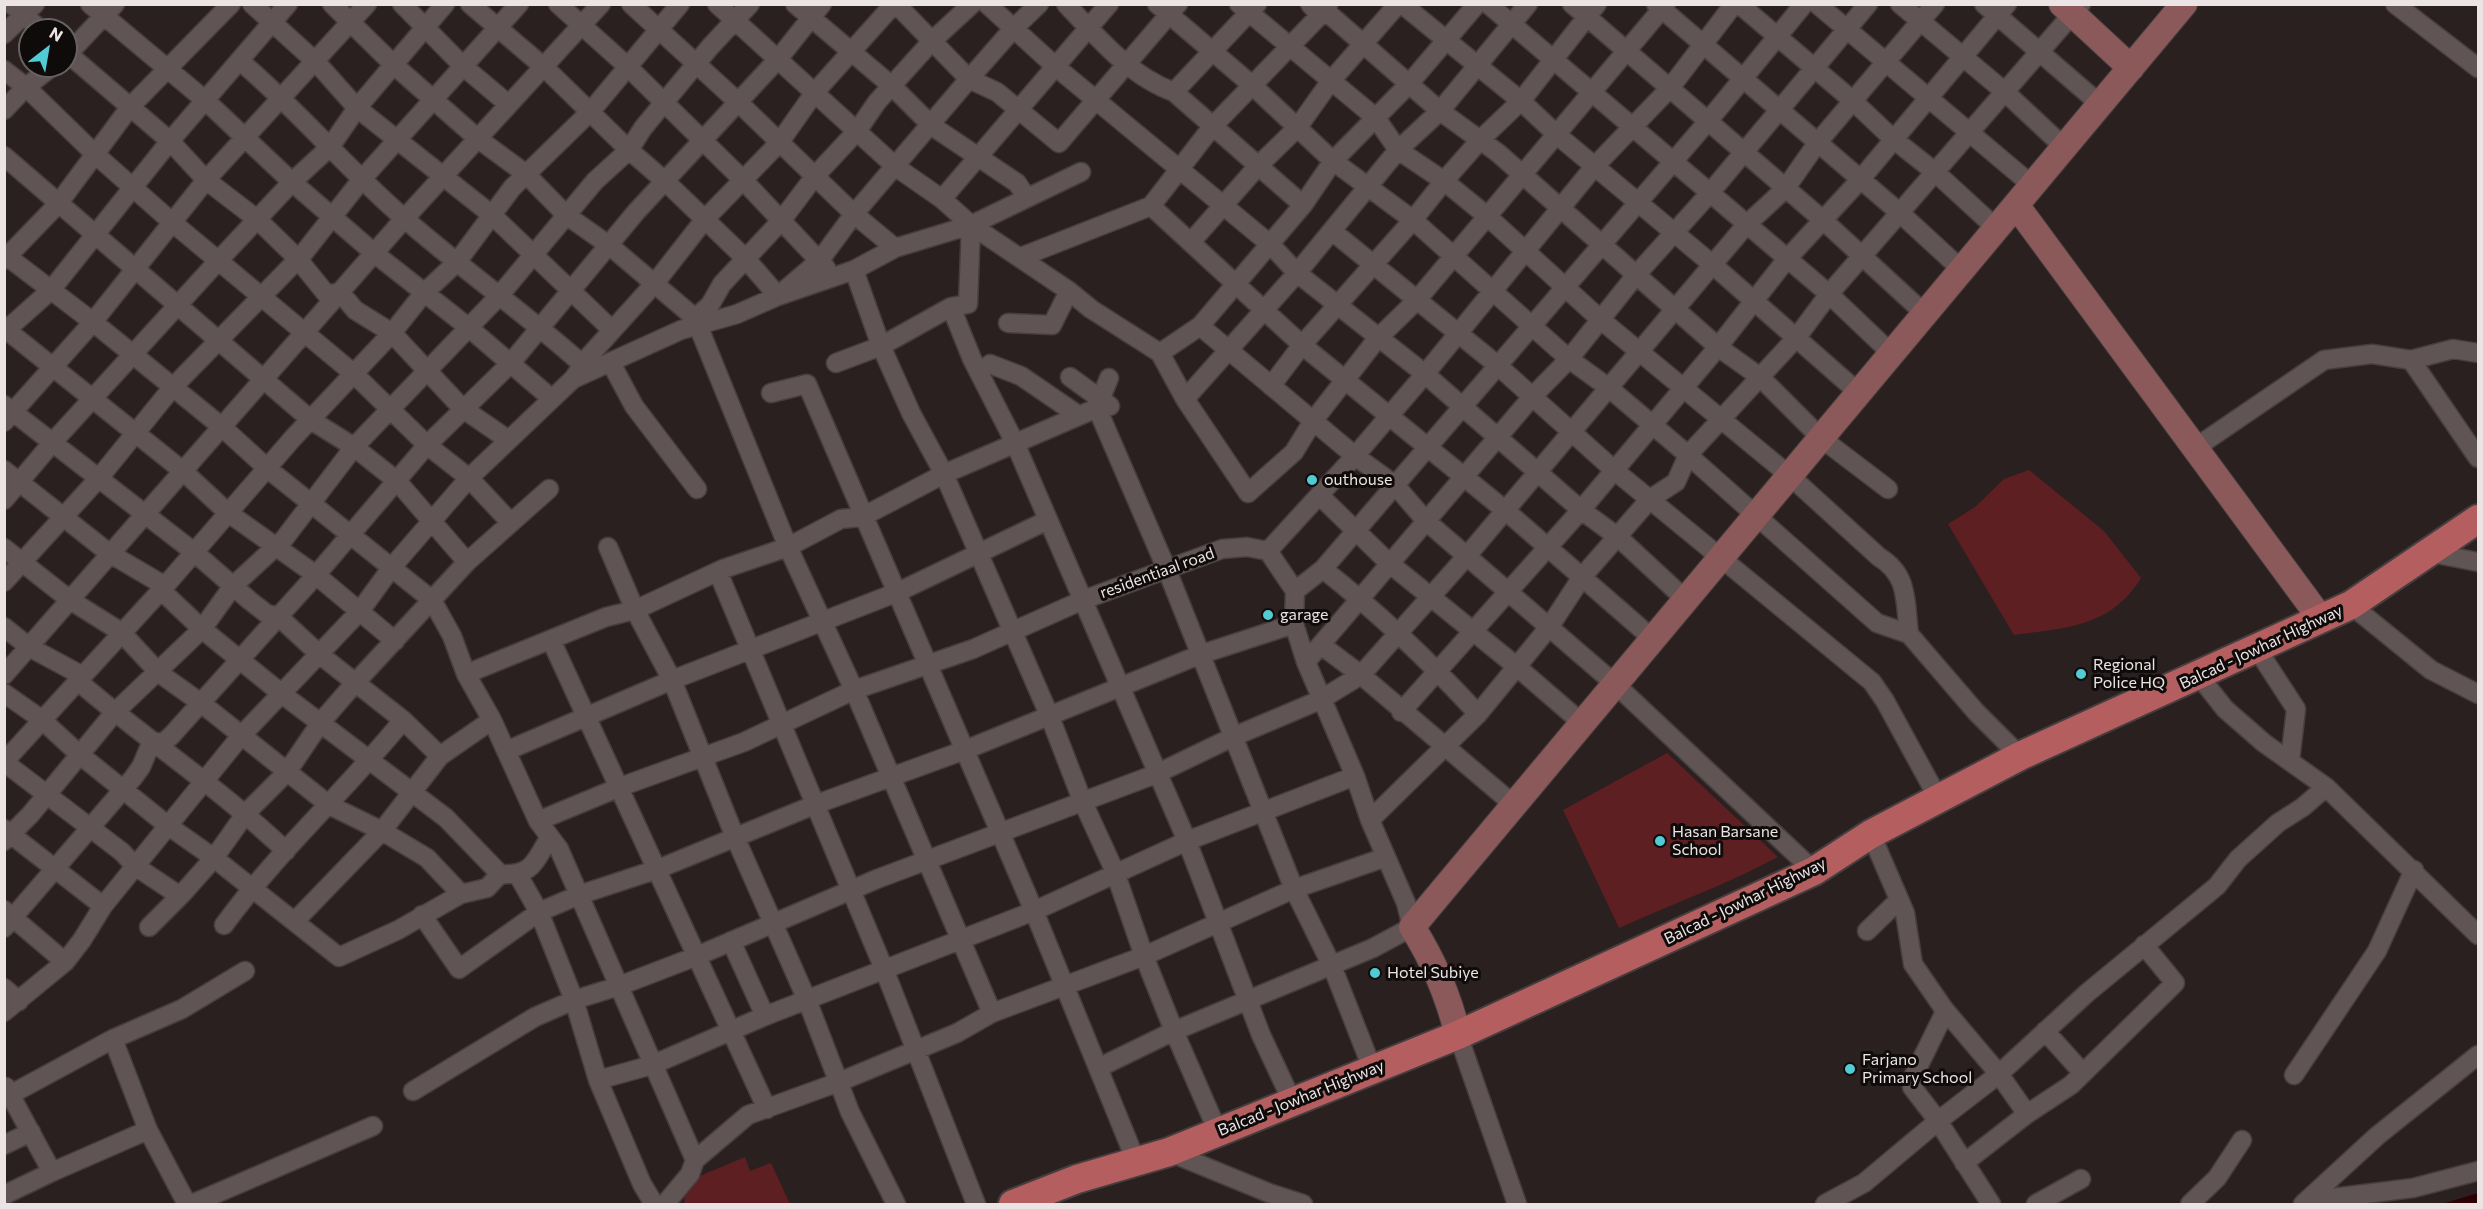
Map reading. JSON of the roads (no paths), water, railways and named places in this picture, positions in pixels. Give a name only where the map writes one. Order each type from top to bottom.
[{"type":"main road","name":"Balcad - Jowhar Highway","points":[[1013,1204],[1055,1197],[1136,1161],[1169,1152],[1458,1035],[1814,871],[1871,834],[2020,756],[2351,605],[2432,553],[2478,519]]},
{"type":"street","points":[[231,4],[130,108],[58,204],[6,257],[93,322],[222,427],[268,469],[432,600],[452,636],[465,674],[492,720],[538,820],[550,837],[579,895],[695,1160]]},
{"type":"street","points":[[252,4],[271,24],[316,62],[357,108],[492,215],[611,329]]},
{"type":"street","points":[[288,4],[170,141],[51,290],[5,330],[183,471],[227,512],[316,575],[395,641]]},
{"type":"street","points":[[332,4],[394,65],[477,138],[526,174],[566,215],[610,246],[697,321],[788,547],[854,690],[992,1013]]},
{"type":"street","points":[[367,4],[206,180],[93,322],[7,413],[99,478],[194,552],[267,614],[278,616],[319,654],[402,720],[440,756]]},
{"type":"street","points":[[402,4],[464,67],[508,104]]},
{"type":"street","points":[[4,500],[131,355],[292,182],[330,147],[357,108],[445,4]]},
{"type":"street","points":[[470,4],[496,29],[544,68],[629,150],[666,182],[745,258],[778,296]]},
{"type":"street","points":[[4,582],[99,478],[172,388],[297,258],[362,179],[519,4]]},
{"type":"street","points":[[558,4],[627,66],[743,180],[820,260],[833,277]]},
{"type":"street","points":[[4,675],[404,219],[601,4]]},
{"type":"street","points":[[631,4],[738,102],[854,214],[895,248]]},
{"type":"street","points":[[180,896],[135,866],[4,762],[81,675],[165,586],[227,512],[392,333],[423,294],[457,262],[526,174],[591,111],[680,4]]},
{"type":"street","points":[[717,4],[779,58],[896,167],[942,199],[970,225],[1021,257],[1091,309],[1160,353],[1185,399],[1248,493],[1294,452],[1313,422],[1347,381],[1377,339],[1416,301],[1453,258],[1661,6],[1702,44],[1900,213],[1962,270]]},
{"type":"street","points":[[103,906],[57,869],[6,835],[46,796],[114,713],[159,673],[202,629],[234,586],[276,548],[354,447],[389,408],[499,297],[595,181],[629,150],[643,128],[696,63],[750,4]]},
{"type":"street","points":[[795,4],[815,11],[850,50],[893,87],[932,126],[976,158],[1017,183],[1027,198]]},
{"type":"street","points":[[4,988],[12,1007],[65,962],[103,906],[202,781],[240,737],[360,611],[393,567],[469,478],[507,439],[552,399],[611,329],[655,283],[705,219],[778,143],[815,92],[850,50],[895,4],[969,79],[997,92],[1059,143],[1097,100],[1168,8],[1213,53],[1253,86],[1333,160],[1413,220],[1453,258],[1533,324],[1569,359],[1609,388],[1650,426],[1688,455],[1876,624],[1909,634],[1976,712],[2020,756]]},
{"type":"street","points":[[697,321],[710,305],[722,284],[781,221],[815,176],[857,131],[877,102],[893,87],[932,41],[972,4]]},
{"type":"street","points":[[987,4],[1056,67],[1270,245],[1297,273],[1339,305],[1377,339],[1425,374],[1581,510],[1618,537],[1686,600]]},
{"type":"street","points":[[778,296],[820,260],[854,214],[932,126],[969,79],[1013,29],[1039,4]]},
{"type":"street","points":[[1066,4],[1088,27],[1153,85],[1174,92],[1303,205]]},
{"type":"street","points":[[942,199],[1109,4]]},
{"type":"street","points":[[1191,242],[1258,166],[1298,127],[1330,82],[1400,4],[1521,101],[1594,167],[1713,265],[1859,393]]},
{"type":"street","points":[[1160,353],[1200,326],[1303,205],[1333,160],[1408,85],[1477,4]]},
{"type":"street","points":[[1488,4],[1786,260],[1829,294],[1892,354]]},
{"type":"street","points":[[1185,399],[1227,349],[1297,273],[1366,186],[1398,150],[1440,111],[1527,4]]},
{"type":"street","points":[[1572,4],[1592,10],[1626,51],[1709,120],[1863,255],[1925,314]]},
{"type":"street","points":[[1517,1204],[1458,1035],[1447,993],[1429,953],[1412,927],[1406,903],[1306,662],[1294,624],[1295,591],[1268,550],[1355,456],[1425,374],[1594,167],[1670,88],[1734,4]]},
{"type":"street","points":[[1739,4],[1852,100],[1892,138],[1935,172],[1996,228]]},
{"type":"street","points":[[1295,591],[1323,569],[1357,530],[1496,364],[1709,120],[1804,4]]},
{"type":"street","points":[[1817,4],[2033,186]]},
{"type":"street","points":[[1306,662],[1532,397],[1569,359],[1636,275],[1709,194],[1868,4]]},
{"type":"street","points":[[1900,4],[1961,58],[2005,92],[2065,148]]},
{"type":"street","points":[[413,1091],[535,1017],[574,1000],[619,986],[697,956],[851,890],[1082,800],[1156,774],[1235,736],[1320,700],[1361,675],[1466,557],[1746,225],[1785,189],[1818,142],[1852,100],[1887,63],[1935,4]]},
{"type":"street","points":[[1098,1068],[1174,1031],[1332,966],[1412,927],[2184,4]]},
{"type":"street","points":[[2395,4],[2478,68]]},
{"type":"street","points":[[1174,92],[1213,53],[1248,7],[1330,82],[1376,118],[1398,150],[1444,181],[1487,216],[1601,320],[1681,388],[1722,417],[1878,557],[1894,566],[1903,583],[1909,634]]},
{"type":"street","points":[[4,34],[24,8]]},
{"type":"street","points":[[1021,257],[1151,206],[1212,127],[1291,48],[1320,8],[1408,85],[1440,111],[1481,139],[1718,347],[1760,377],[1821,438],[1888,489]]},
{"type":"street","points":[[1401,712],[1581,510],[1681,388],[1718,347],[1786,260],[1860,180],[1892,138],[1961,58],[1996,8],[2040,52],[2101,105]]},
{"type":"street","points":[[1370,820],[1478,714],[1550,626],[1582,577],[1650,499],[1676,482],[1688,455],[1797,337],[1829,294],[2040,52],[2072,8],[2131,68]]},
{"type":"street","points":[[78,40],[102,9],[374,254],[468,327],[552,399]]},
{"type":"street","points":[[1271,386],[1302,345],[1413,220],[1444,181],[1481,139],[1521,101],[1592,10]]},
{"type":"street","points":[[152,741],[162,743],[171,736],[316,575],[427,445],[462,408],[510,364],[636,212],[779,58],[815,11]]},
{"type":"street","points":[[240,61],[281,97],[404,219],[499,297],[540,327],[577,371]]},
{"type":"street","points":[[78,63],[170,141],[206,180],[258,220],[297,258],[327,295],[340,292]]},
{"type":"street","points":[[4,70],[26,87],[96,155],[134,186],[173,223],[353,373],[427,445],[469,478],[511,523]]},
{"type":"street","points":[[4,110],[38,78]]},
{"type":"street","points":[[4,156],[177,307],[265,378],[311,420],[354,447],[397,482],[467,562]]},
{"type":"street","points":[[577,371],[611,363],[697,321],[737,314],[778,296],[854,270],[895,248],[970,225],[1080,172]]},
{"type":"street","points":[[2016,205],[2321,619]]},
{"type":"street","points":[[1151,206],[1302,345],[1506,510],[1546,548],[1653,639]]},
{"type":"street","points":[[836,363],[881,346],[951,307],[968,304],[970,225]]},
{"type":"street","points":[[1332,231],[1496,364],[1614,470],[1872,682],[1885,701],[1938,798]]},
{"type":"street","points":[[854,270],[881,346],[911,413],[944,474],[1050,717],[1082,800],[1115,872],[1144,956],[1174,1031],[1218,1132]]},
{"type":"street","points":[[1008,323],[1052,325],[1069,291]]},
{"type":"street","points":[[340,292],[355,310],[392,333],[462,408],[507,439]]},
{"type":"street","points":[[951,307],[972,359],[1015,443],[1156,774],[1187,841],[1248,1002],[1292,1101]]},
{"type":"street","points":[[1200,326],[1313,422],[1395,485],[1426,521],[1615,684],[1814,871]]},
{"type":"street","points":[[2195,448],[2324,360],[2372,354],[2411,360],[2453,349],[2478,353]]},
{"type":"street","points":[[2411,360],[2478,458]]},
{"type":"street","points":[[611,363],[634,406],[697,489]]},
{"type":"street","points":[[990,364],[1010,374],[1021,376],[1078,415]]},
{"type":"street","points":[[1070,377],[1102,404],[1199,655],[1235,736],[1294,889],[1332,966],[1372,1068]]},
{"type":"street","points":[[1102,404],[1109,378]]},
{"type":"street","points":[[771,393],[807,384],[862,517],[898,592],[1001,833],[1136,1161]]},
{"type":"street","points":[[465,674],[606,617],[636,610],[718,572],[788,547],[841,519],[862,517],[944,474],[1102,404]]},
{"type":"street","points":[[4,470],[109,553],[165,586]]},
{"type":"street","points":[[149,927],[214,858],[246,813],[287,772],[321,722],[355,683],[467,562],[549,489]]},
{"type":"street","points":[[1318,495],[1389,563],[1582,723]]},
{"type":"street","points":[[506,751],[672,680],[898,592],[1048,520]]},
{"type":"street","points":[[608,547],[636,610],[672,680],[735,837],[807,999],[850,1112],[896,1204]]},
{"type":"street","name":"residentiaal road","points":[[538,820],[620,787],[744,742],[782,722],[854,690],[929,665],[1014,632],[1083,600],[1222,549],[1247,547],[1268,550]]},
{"type":"street","points":[[4,548],[70,600],[121,632],[159,673],[201,703],[240,737],[329,805],[382,831],[427,858],[461,894]]},
{"type":"street","points":[[2432,553],[2478,562]]},
{"type":"street","points":[[1323,569],[1359,598],[1437,671],[1478,714]]},
{"type":"street","points":[[718,572],[884,969],[976,1204]]},
{"type":"street","points":[[165,586],[165,594],[202,629],[282,694],[446,818],[509,874],[539,912],[574,1000],[598,1080],[642,1184],[654,1204]]},
{"type":"street","points":[[2351,605],[2431,670],[2478,694]]},
{"type":"street","points":[[422,915],[459,969],[539,912],[579,895],[658,869],[814,805],[1050,717],[1199,655],[1294,624]]},
{"type":"street","points":[[4,627],[29,647],[81,675]]},
{"type":"street","points":[[551,640],[658,869],[766,1109]]},
{"type":"street","points":[[1321,645],[1361,675],[1401,712],[1513,804]]},
{"type":"street","points":[[2257,649],[2296,709],[2290,761]]},
{"type":"street","points":[[81,675],[79,682],[114,713],[246,813],[286,851]]},
{"type":"street","points":[[2199,676],[2225,709],[2326,787],[2414,870],[2478,935]]},
{"type":"street","points":[[4,693],[41,719],[80,754],[168,825],[214,858],[250,889],[295,921],[339,957],[398,930],[461,894],[487,888],[509,874],[529,870],[550,837]]},
{"type":"street","points":[[224,925],[250,889],[369,761],[402,720]]},
{"type":"street","points":[[295,921],[382,831],[440,756],[492,720]]},
{"type":"street","points":[[65,962],[8,919],[57,869],[141,767],[152,741]]},
{"type":"street","points":[[598,1080],[652,1065],[807,999],[1034,911],[1187,841],[1355,776]]},
{"type":"street","points":[[1825,1204],[1863,1183],[1999,1074],[2144,945],[2217,886],[2238,859],[2278,823],[2303,807],[2326,787]]},
{"type":"street","points":[[1871,834],[1905,913],[1913,964],[1944,1009],[1999,1074],[2027,1114]]},
{"type":"street","points":[[665,1204],[690,1174],[695,1160],[736,1123],[957,1033],[992,1013],[1144,956],[1294,889],[1386,857]]},
{"type":"street","points":[[2294,1075],[2377,951],[2414,870]]},
{"type":"street","points":[[1867,931],[1899,900]]},
{"type":"street","points":[[731,941],[765,1016]]},
{"type":"street","points":[[1964,1162],[2071,1084],[2175,983],[2144,945]]},
{"type":"street","points":[[52,1172],[7,1093],[113,1040],[182,1009],[245,971]]},
{"type":"street","points":[[1944,1009],[1943,1016],[1911,1082],[1991,1204]]},
{"type":"street","points":[[2045,1031],[2082,1072]]},
{"type":"street","points":[[113,1040],[148,1130],[187,1204]]},
{"type":"street","points":[[2305,1203],[2377,1136],[2478,1055]]},
{"type":"street","points":[[192,1204],[373,1126]]},
{"type":"street","points":[[4,1196],[52,1172],[148,1130]]},
{"type":"street","points":[[4,1145],[31,1132]]},
{"type":"street","points":[[2190,1204],[2217,1178],[2242,1140]]},
{"type":"street","points":[[1169,1152],[1269,1193],[1303,1204]]},
{"type":"street","points":[[2305,1203],[2413,1188],[2478,1171]]},
{"type":"street","points":[[2036,1204],[2081,1179]]},
{"type":"place","name":"outhouse","points":[[1312,480]]},
{"type":"place","name":"garage","points":[[1268,615]]},
{"type":"place","name":"Regional Police HQ","points":[[2081,674]]},
{"type":"place","name":"Hasan Barsane School","points":[[1660,841]]},
{"type":"place","name":"Hotel Subiye","points":[[1375,973]]},
{"type":"place","name":"Farjano Primary School","points":[[1850,1069]]}]
